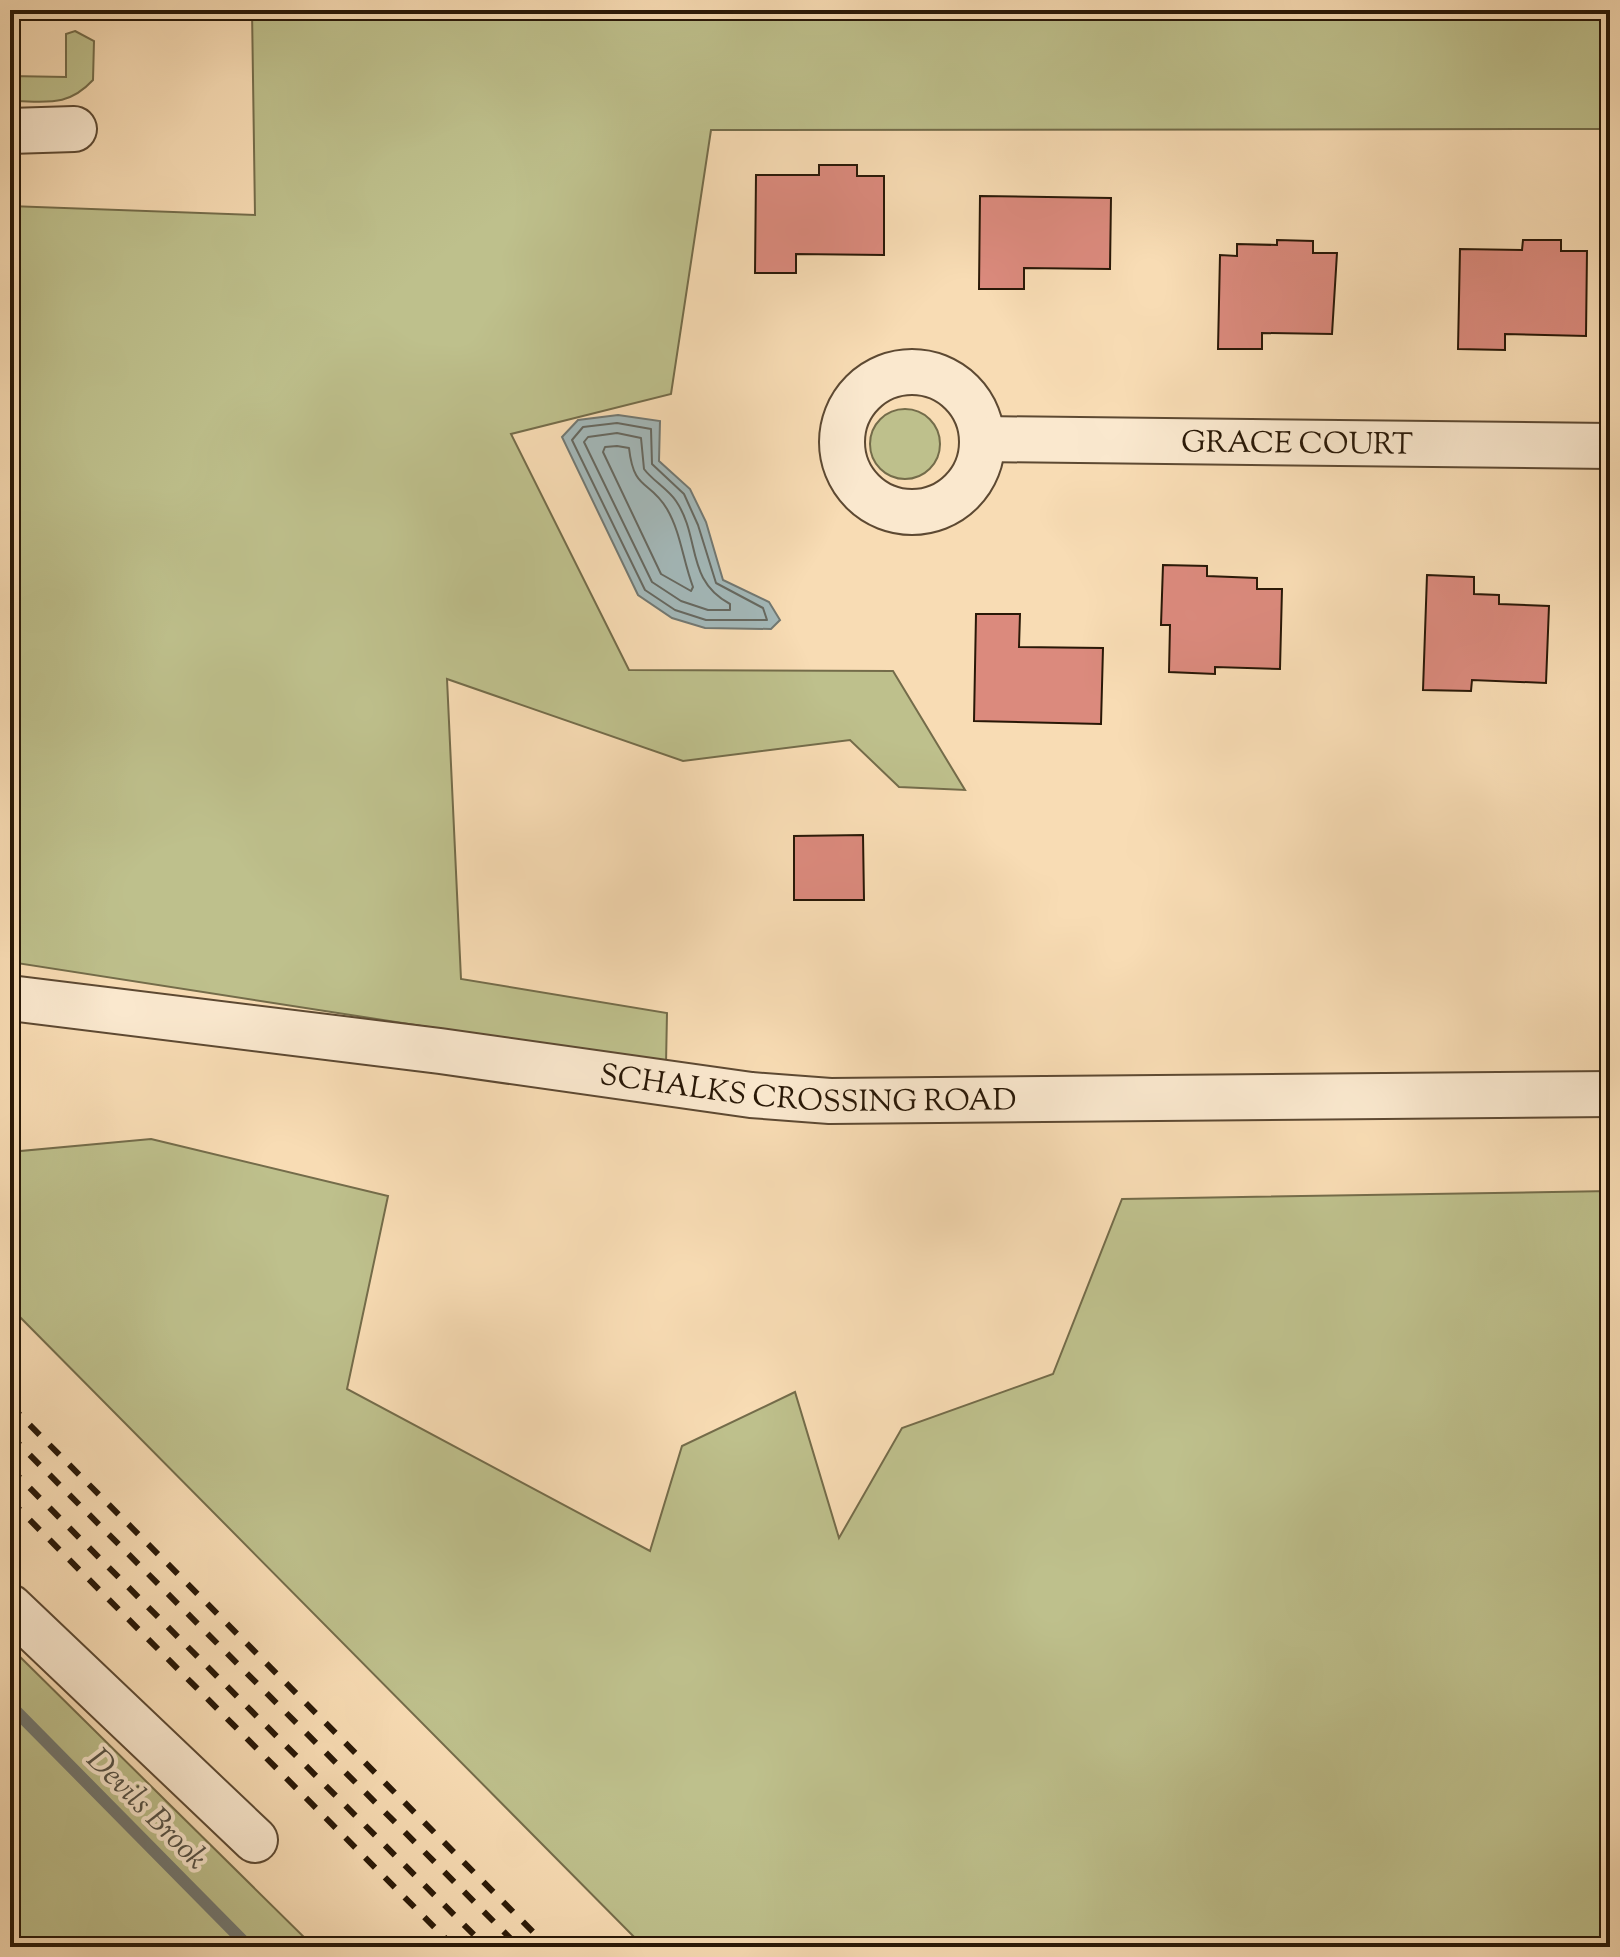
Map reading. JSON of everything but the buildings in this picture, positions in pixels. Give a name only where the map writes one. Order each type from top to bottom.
[{"type":"street","points":[[10,131],[74,129]]},
{"type":"street","name":"GRACE COURT","points":[[983,439],[1610,446]]},
{"type":"street","name":"SCHALKS CROSSING ROAD","points":[[10,998],[440,1051],[737,1093],[830,1101],[1610,1094]]},
{"type":"street","points":[[10,1607],[255,1840]]},
{"type":"green space","points":[[252,10],[1610,10],[1610,129],[711,130],[671,394],[511,434],[629,670],[893,671],[965,790],[899,787],[850,740],[683,761],[447,679],[461,979],[667,1013],[666,1064],[10,962],[10,206],[255,215]]},
{"type":"green space","points":[[75,31],[94,41],[93,80],[65,99],[10,101],[10,76],[66,77],[66,34]]},
{"type":"green space","points":[[905,409],[930,419],[940,444],[930,469],[905,479],[880,469],[870,444],[880,419]]},
{"type":"green space","points":[[151,1139],[388,1196],[347,1389],[650,1551],[682,1446],[795,1392],[839,1538],[902,1428],[1053,1374],[1122,1199],[1610,1191],[1610,1947],[644,1947],[10,1307],[10,1152]]},
{"type":"green space","points":[[10,1647],[314,1947],[10,1947]]},
{"type":"water","points":[[618,415],[660,421],[659,461],[690,489],[706,522],[723,580],[769,602],[780,620],[771,629],[705,628],[672,618],[638,595],[562,437],[578,420]]},
{"type":"waterway","name":"Devils Brook","points":[[10,1705],[249,1947]]},
{"type":"railway","points":[[10,1405],[548,1947]]},
{"type":"railway","points":[[10,1435],[519,1947]]},
{"type":"railway","points":[[10,1468],[486,1947]]},
{"type":"railway","points":[[10,1500],[454,1947]]}]
